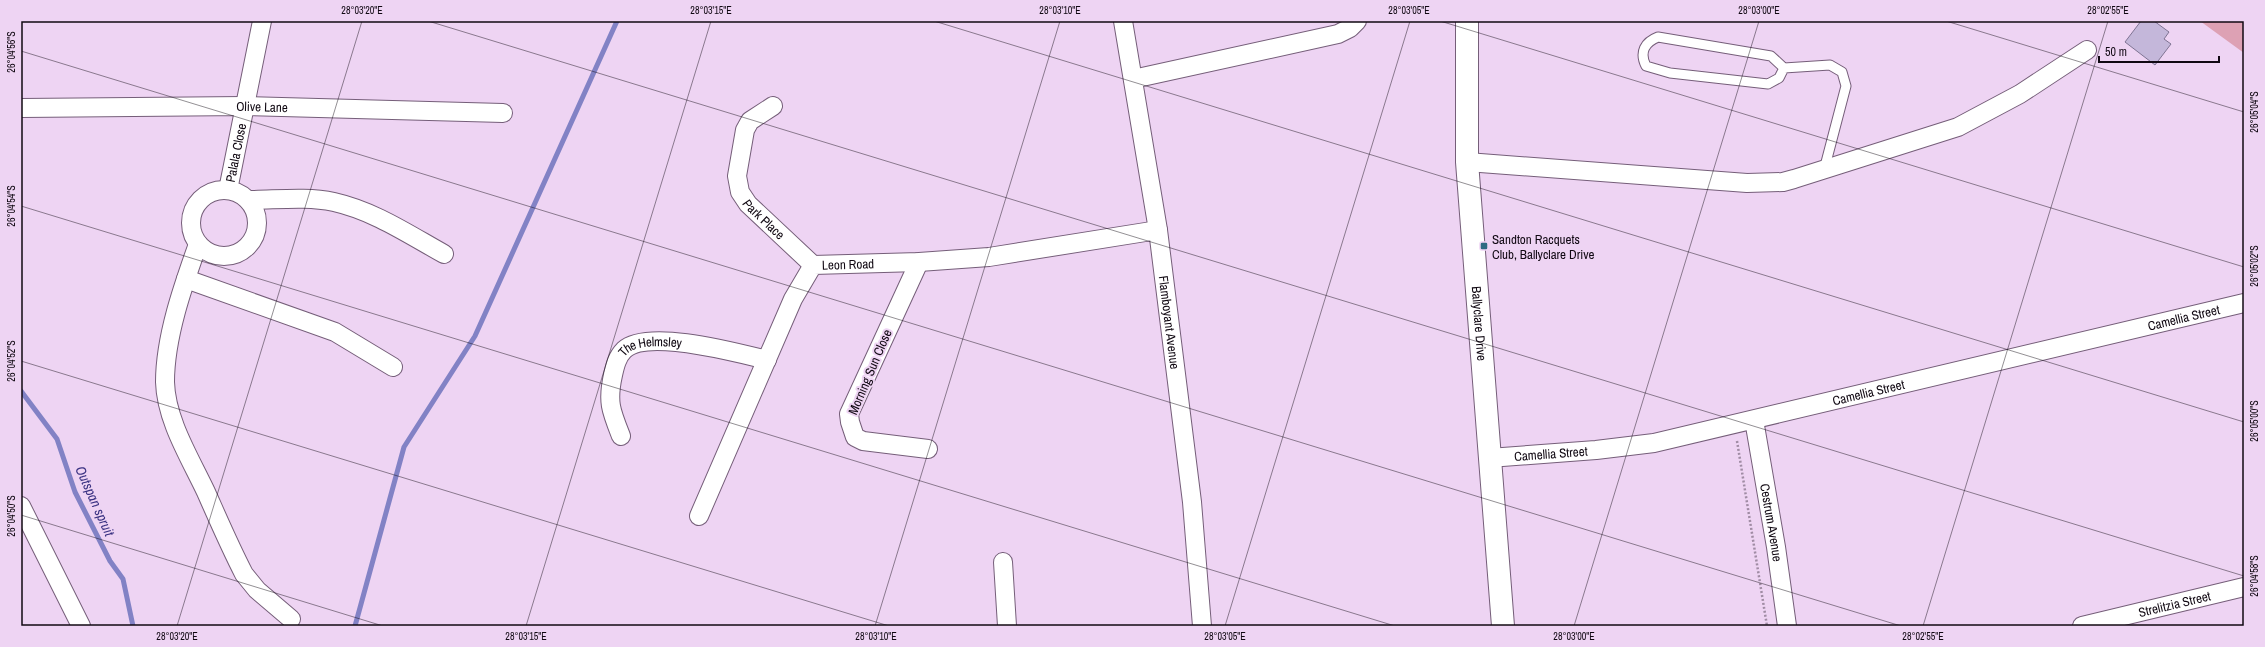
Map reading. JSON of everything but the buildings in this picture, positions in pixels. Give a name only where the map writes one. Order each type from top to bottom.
[{"type":"street","name":"Palala Close","points":[[228,190],[262,21]]},
{"type":"street","name":"Flamboyant Avenue","points":[[1123,21],[1158,230],[1192,502],[1202,626]]},
{"type":"street","points":[[1133,79],[1338,34],[1350,28],[1357,21]]},
{"type":"street","name":"Ballyclare Drive","points":[[1467,21],[1467,162],[1503,626]]},
{"type":"street","points":[[1467,162],[1761,184],[1782,182],[1958,127],[2020,94],[2087,50]]},
{"type":"street","name":"Olive Lane","points":[[21,108],[245,106],[503,113]]},
{"type":"street","name":"Park Place","points":[[773,106],[750,121],[745,130],[737,176],[740,192],[748,204],[813,265]]},
{"type":"street","points":[[217,190],[228,190],[239,193],[248,200],[254,210],[257,221],[256,232],[251,242],[242,250],[232,255],[210,253],[198,244],[191,229],[193,209],[199,200],[208,194],[217,190]]},
{"type":"street","points":[[248,200],[311,199],[355,208],[375,216],[444,254]]},
{"type":"street","name":"Leon Road","points":[[699,516],[793,299],[813,265],[919,262],[989,257],[1158,230]]},
{"type":"street","points":[[198,244],[186,279],[167,357],[165,383],[171,412],[182,442],[244,574],[257,590],[291,618]]},
{"type":"street","name":"Morning Sun Close","points":[[919,262],[850,414],[850,422],[855,437],[863,441],[928,449]]},
{"type":"street","points":[[186,279],[335,332],[393,367]]},
{"type":"street","name":"Camellia Street","points":[[1489,458],[1625,448],[1754,420],[2244,303]]},
{"type":"street","name":"The Helmsley","points":[[621,436],[611,411],[609,393],[616,360],[624,350],[630,346],[642,342],[712,346],[766,360]]},
{"type":"street","name":"Cestrum Avenue","points":[[1754,420],[1776,547],[1787,626]]},
{"type":"street","points":[[21,506],[81,626]]},
{"type":"street","points":[[1002,562],[1007,626]]},
{"type":"street","name":"Strelitzia Street","points":[[2082,626],[2244,587]]},
{"type":"lane","points":[[1784,68],[1779,78],[1768,84],[1677,74],[1646,66],[1643,60],[1644,50],[1648,41],[1658,36],[1771,56],[1784,68],[1830,66],[1842,72],[1846,86],[1824,170]]},
{"type":"path","points":[[1736,437],[1767,626]]},
{"type":"shaded area","points":[[2200,21],[2244,21],[2244,53]]},
{"type":"waterway","points":[[355,626],[404,447],[475,336],[617,21]]},
{"type":"waterway","name":"Outspan spruit","points":[[21,391],[57,439],[75,492],[110,561],[123,579],[133,626]]},
{"type":"place","name":"Sandton Racquets Club, Ballyclare Drive","points":[[1484,246]]}]
